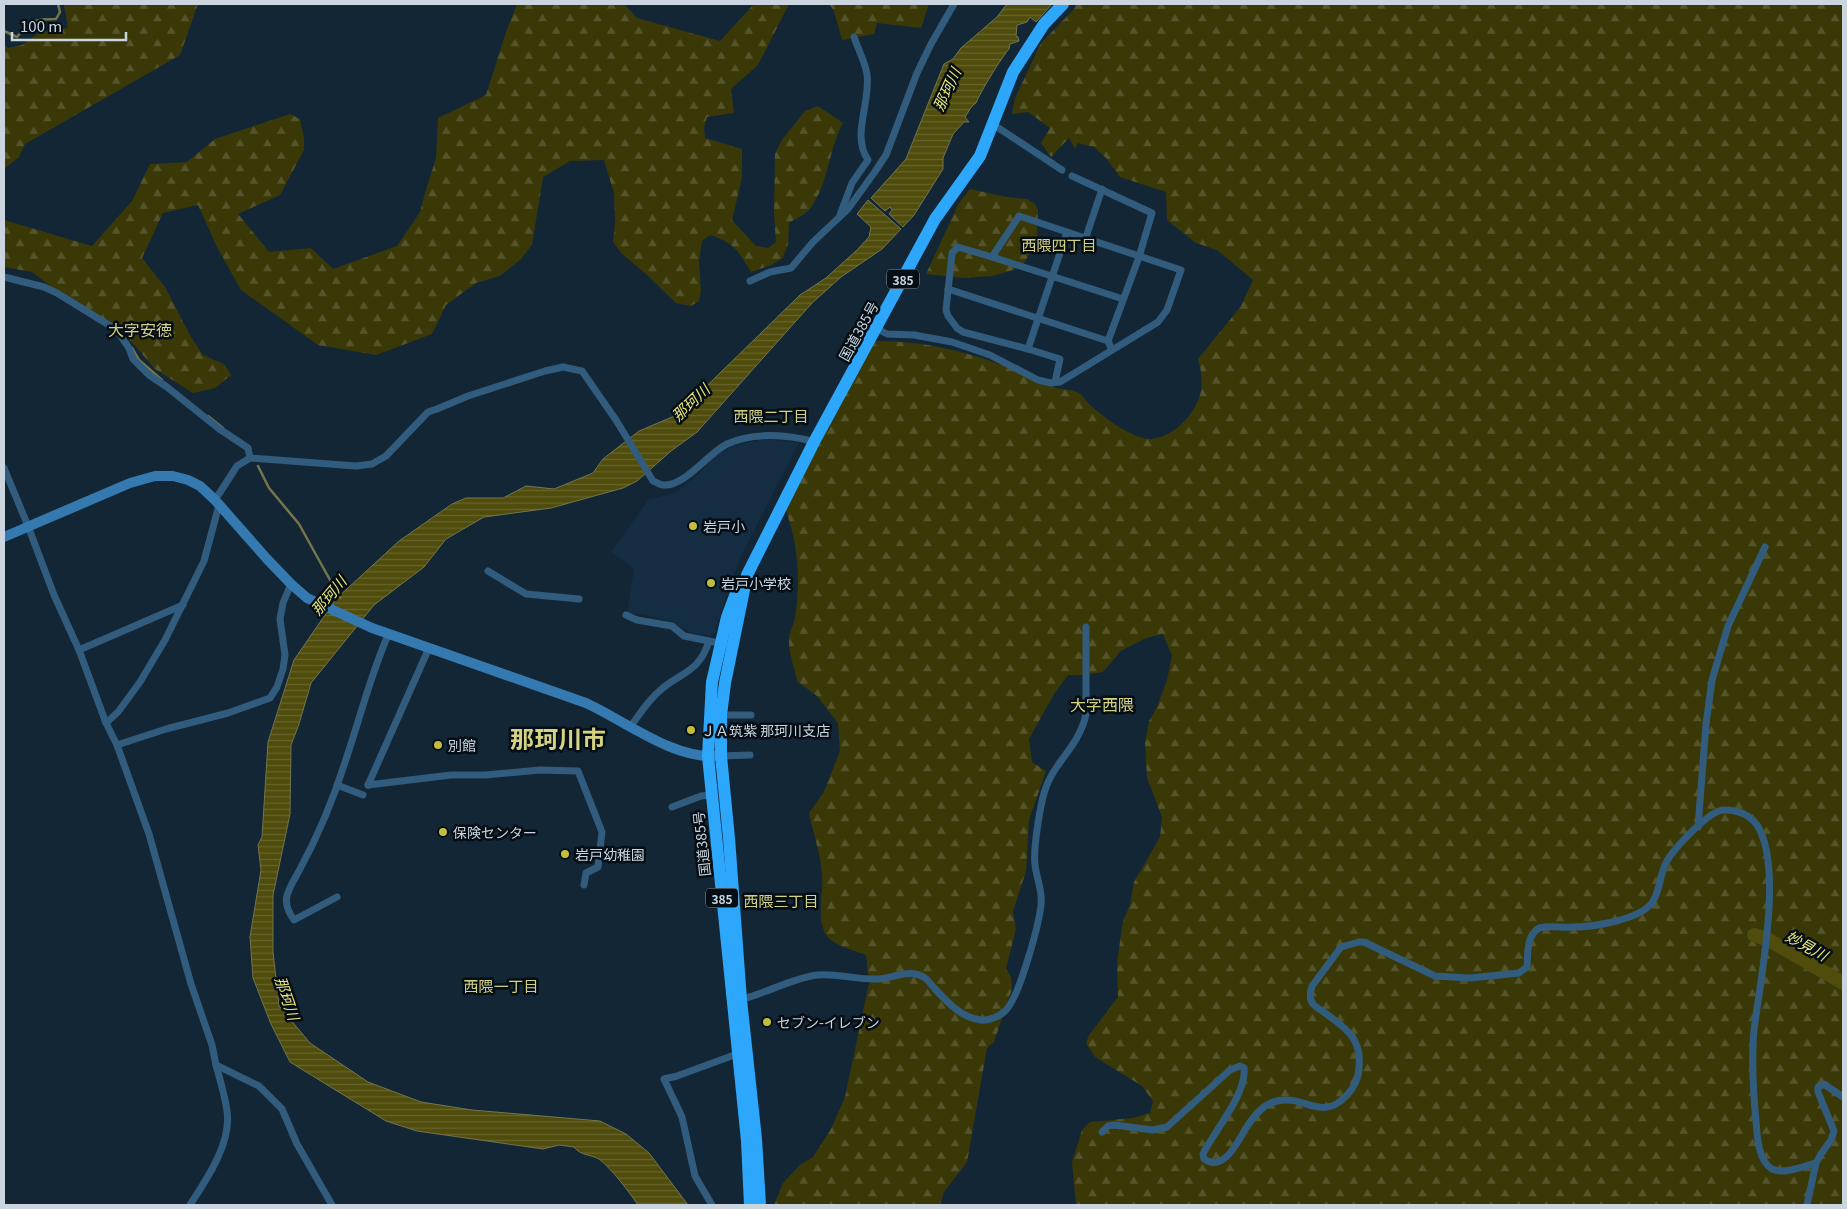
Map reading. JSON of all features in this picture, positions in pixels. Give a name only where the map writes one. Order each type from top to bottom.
[{"type":"highway","name":"国道385号","points":[[750,1205],[747,1142],[737,1054],[737,1001],[729,838],[714,756],[712,682],[720,643],[747,575],[814,442],[935,219],[980,156],[994,125],[1013,72],[1023,54],[1044,24],[1063,4]]},
{"type":"highway","name":"国道385号","points":[[720,643],[721,715],[714,756],[711,795],[755,1131],[760,1205]]},
{"type":"street","points":[[750,281],[770,272],[791,268],[813,242],[848,208],[882,161],[917,74],[931,44],[954,4]]},
{"type":"street","points":[[839,218],[852,183],[868,160],[863,154],[860,134],[865,114],[867,74],[854,38]]},
{"type":"street","points":[[994,125],[1062,170]]},
{"type":"street","points":[[1072,176],[1152,213],[1139,256],[1108,342]]},
{"type":"street","points":[[1086,237],[1102,189]]},
{"type":"street","points":[[876,328],[887,334],[914,335],[952,342],[990,355],[1038,380],[1055,382],[1068,377],[1158,322],[1167,310],[1182,270],[1019,216],[992,256]]},
{"type":"street","points":[[1028,349],[1067,232]]},
{"type":"street","points":[[1055,382],[1060,359],[963,332],[953,324],[946,310],[952,253],[958,248],[992,256],[1123,299]]},
{"type":"street","points":[[4,277],[31,283],[50,290],[112,327],[129,348],[133,359],[149,375],[218,428],[248,448],[250,458]]},
{"type":"street","points":[[948,289],[1108,342],[1112,350]]},
{"type":"street","points":[[106,723],[118,712],[158,654],[204,561],[217,502],[237,466],[250,458],[356,466],[372,464],[386,456],[428,412],[468,396],[563,367],[582,372],[625,434],[653,481],[663,485],[675,484],[726,444],[739,440],[777,437],[804,439],[814,442]]},
{"type":"street","points":[[4,468],[54,595],[79,650],[106,723],[117,745],[148,834],[191,984],[212,1046],[228,1113],[226,1128],[218,1155],[190,1205]]},
{"type":"street","points":[[4,537],[130,484],[155,476],[173,476],[188,480],[200,486],[217,502],[291,584],[307,598],[327,608],[372,628],[586,703],[676,750],[714,756],[750,755]]},
{"type":"street","points":[[1698,827],[1706,724],[1712,680],[1728,626],[1765,547]]},
{"type":"street","points":[[488,571],[526,594],[579,599]]},
{"type":"street","points":[[117,745],[166,728],[228,713],[270,698],[278,687],[283,670],[285,655],[280,619],[283,603],[291,584]]},
{"type":"street","points":[[79,650],[183,605]]},
{"type":"street","points":[[626,616],[637,620],[672,626],[684,636],[720,643]]},
{"type":"street","points":[[737,1001],[772,988],[818,975],[878,979],[905,973],[926,978],[949,1005],[963,1014],[982,1020],[999,1016],[1006,1011],[1018,990],[1040,917],[1041,890],[1034,853],[1044,793],[1054,772],[1076,742],[1085,721],[1086,627]]},
{"type":"street","points":[[337,897],[294,920],[287,911],[285,904],[286,895],[308,855],[338,785],[376,665],[389,633]]},
{"type":"street","points":[[631,726],[653,698],[664,688],[686,674],[705,653],[720,643]]},
{"type":"street","points":[[429,648],[368,785],[451,775],[484,775],[540,770],[578,772],[602,832],[598,867],[586,872],[584,885]]},
{"type":"street","points":[[721,715],[751,716]]},
{"type":"street","points":[[338,785],[363,795]]},
{"type":"street","points":[[672,808],[701,796],[711,795]]},
{"type":"street","points":[[1102,1132],[1108,1126],[1114,1125],[1153,1130],[1167,1127],[1177,1120],[1230,1070],[1240,1066],[1244,1068],[1245,1075],[1242,1087],[1203,1154],[1204,1159],[1208,1162],[1221,1161],[1228,1156],[1253,1117],[1268,1104],[1286,1100],[1323,1108],[1332,1107],[1341,1102],[1350,1091],[1359,1068],[1359,1056],[1353,1036],[1348,1030],[1313,1004],[1310,993],[1312,986],[1341,947],[1350,943],[1364,942],[1435,976],[1470,978],[1519,972],[1527,967],[1530,940],[1535,930],[1539,928],[1577,927],[1599,924],[1629,918],[1646,909],[1657,894],[1668,858],[1712,813],[1730,810],[1748,816],[1756,824],[1761,833],[1766,851],[1769,886],[1766,940],[1752,1058],[1756,1130],[1760,1152],[1770,1168],[1784,1172],[1816,1163]]},
{"type":"street","points":[[712,1205],[695,1176],[682,1117],[664,1079],[737,1054]]},
{"type":"street","points":[[216,1065],[259,1086],[282,1109],[297,1144],[332,1205]]},
{"type":"street","points":[[1807,1205],[1816,1163],[1831,1140],[1834,1131],[1818,1092],[1818,1087],[1824,1084],[1832,1087],[1843,1097]]},
{"type":"shaded area","name":"岩戸小","points":[[767,439],[799,443],[742,554],[727,592],[715,633],[710,636],[694,634],[671,622],[642,614],[627,614],[634,569],[611,552],[649,499],[675,493],[695,477],[719,452],[739,444]]},
{"type":"green space","points":[[64,4],[198,4],[180,55],[25,144],[19,157],[4,169],[4,45],[8,48],[22,45],[40,32],[68,28]]},
{"type":"green space","points":[[517,4],[624,4],[637,18],[720,41],[754,4],[789,4],[758,65],[731,89],[734,113],[707,117],[704,128],[705,138],[742,149],[742,178],[732,220],[756,246],[768,248],[776,242],[774,214],[775,154],[781,141],[805,111],[818,106],[843,123],[834,144],[825,179],[816,200],[807,212],[789,223],[788,244],[783,258],[771,265],[751,272],[743,258],[731,245],[710,235],[702,241],[699,261],[701,291],[699,301],[691,306],[676,303],[622,254],[613,242],[615,223],[614,193],[604,160],[570,161],[543,177],[532,245],[520,260],[500,276],[476,283],[446,305],[432,334],[376,355],[318,345],[241,290],[218,249],[198,205],[163,213],[142,258],[165,287],[191,337],[203,355],[224,364],[231,375],[215,388],[193,393],[155,369],[132,342],[90,316],[32,272],[4,267],[4,220],[92,246],[132,201],[150,164],[187,162],[215,139],[290,114],[300,119],[304,138],[304,150],[280,195],[238,214],[269,252],[311,248],[333,269],[397,246],[420,212],[436,158],[438,118],[486,95]]},
{"type":"green space","points":[[829,4],[929,4],[921,28],[877,23],[874,34],[842,40],[834,11]]},
{"type":"green space","points":[[1076,4],[1843,4],[1843,1205],[1076,1205],[1072,1162],[1082,1130],[1090,1122],[1133,1118],[1150,1113],[1153,1101],[1142,1086],[1095,1057],[1086,1043],[1089,1035],[1118,997],[1117,962],[1123,921],[1130,905],[1134,882],[1160,837],[1162,817],[1147,778],[1145,742],[1149,721],[1157,707],[1167,680],[1172,656],[1163,634],[1146,638],[1121,651],[1103,672],[1068,675],[1054,694],[1029,739],[1032,762],[1046,771],[1029,820],[1026,871],[1013,912],[1016,929],[1006,969],[1011,977],[1012,989],[994,1042],[987,1048],[967,1162],[944,1192],[940,1205],[774,1205],[783,1183],[800,1165],[813,1157],[831,1129],[845,1097],[869,983],[866,955],[831,940],[824,931],[822,924],[822,873],[809,813],[824,792],[840,751],[838,723],[817,696],[797,681],[789,637],[797,603],[798,576],[793,534],[785,508],[875,341],[914,343],[950,349],[1003,365],[1053,387],[1079,393],[1102,415],[1127,432],[1144,438],[1158,438],[1172,432],[1184,422],[1194,409],[1201,387],[1198,359],[1241,306],[1253,280],[1217,250],[1196,243],[1167,220],[1166,192],[1120,177],[1106,158],[1094,147],[1078,143],[1075,149],[1069,138],[1051,157],[1041,143],[1050,128],[1028,112],[1012,114],[1015,98],[1041,43],[1074,9]]},
{"type":"green space","points":[[970,189],[1027,199],[1035,204],[1038,210],[1037,238],[1025,262],[1013,270],[992,276],[963,278],[926,274],[959,203]]},
{"type":"water","name":"那珂川","points":[[1007,4],[1052,4],[1036,22],[1030,17],[1027,22],[1017,25],[1016,36],[1019,41],[1010,44],[1009,49],[991,75],[976,103],[965,117],[969,122],[964,122],[953,134],[943,158],[943,169],[914,215],[903,227],[889,214],[892,210],[890,207],[885,211],[871,198],[906,159],[944,64],[953,59],[961,48],[997,17]]},
{"type":"water","points":[[868,200],[901,229],[882,249],[841,277],[812,303],[697,432],[671,451],[637,481],[623,488],[551,508],[484,517],[446,539],[424,567],[374,605],[311,683],[291,745],[290,814],[273,895],[273,952],[279,1006],[310,1043],[368,1082],[421,1102],[472,1110],[600,1121],[626,1134],[649,1153],[688,1205],[638,1205],[604,1163],[596,1157],[580,1152],[574,1147],[559,1145],[543,1149],[417,1131],[386,1121],[290,1062],[271,1024],[253,978],[250,937],[261,870],[258,845],[262,837],[268,742],[294,660],[336,599],[399,541],[452,504],[466,498],[503,498],[526,486],[554,489],[593,473],[603,459],[639,431],[677,415],[800,295],[826,278],[869,237],[871,227],[857,214]]},
{"type":"waterway","points":[[4,31],[17,37],[26,26],[34,21],[56,19],[60,12],[58,4]]},
{"type":"waterway","points":[[132,348],[139,360],[162,380]]},
{"type":"waterway","points":[[208,416],[223,428]]},
{"type":"waterway","name":"那珂川","points":[[258,466],[269,488],[299,524],[340,598]]},
{"type":"waterway","name":"妙見川","points":[[1754,935],[1769,940],[1843,983]]},
{"type":"place","name":"岩戸小","points":[[693,526]]},
{"type":"place","name":"岩戸小学校","points":[[711,583]]},
{"type":"place","name":"ＪＡ筑紫 那珂川支店","points":[[691,730]]},
{"type":"place","name":"別館","points":[[438,745]]},
{"type":"place","name":"保険センター","points":[[443,832]]},
{"type":"place","name":"岩戸幼稚園","points":[[565,854]]},
{"type":"place","name":"セブン-イレブン","points":[[767,1022]]},
{"type":"district","name":"西隈四丁目","points":[[1059,244]]},
{"type":"district","name":"大字安徳","points":[[140,329]]},
{"type":"district","name":"西隈二丁目","points":[[771,415]]},
{"type":"district","name":"大字西隈","points":[[1102,704]]},
{"type":"district","name":"那珂川市","points":[[558,737]]},
{"type":"district","name":"西隈三丁目","points":[[781,900]]},
{"type":"district","name":"西隈一丁目","points":[[501,985]]}]
